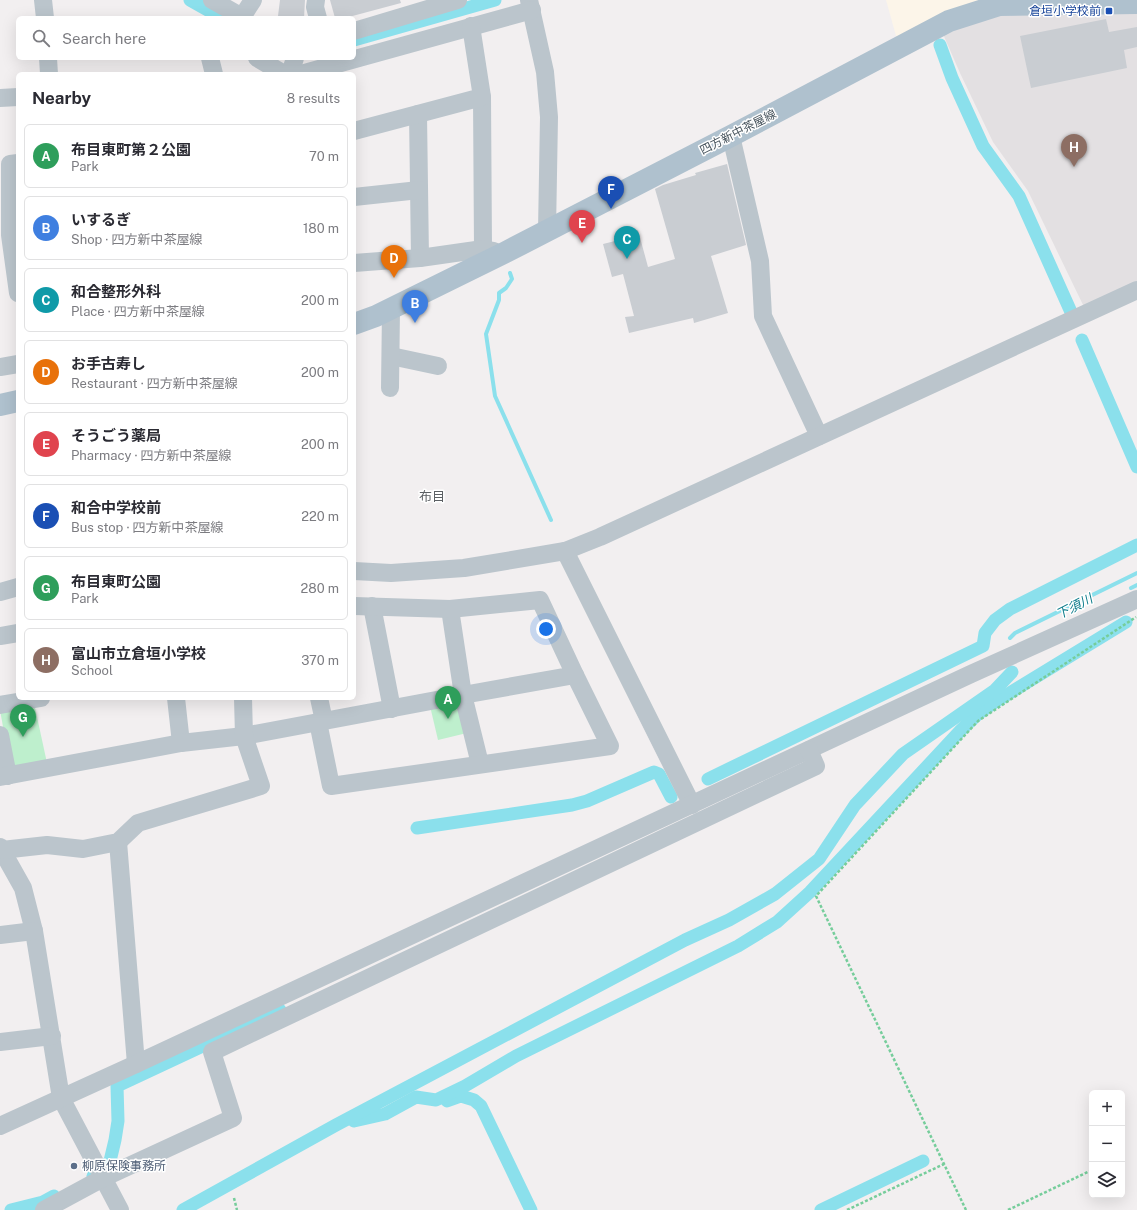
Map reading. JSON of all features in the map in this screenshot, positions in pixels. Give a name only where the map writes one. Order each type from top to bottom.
[{"type":"main road","name":"四方新中茶屋線","points":[[356,323],[391,309],[494,251],[547,231],[949,21],[998,2],[1137,3]]},
{"type":"main road","points":[[0,405],[16,401]]},
{"type":"street","points":[[43,0],[44,16]]},
{"type":"street","points":[[212,0],[240,16]]},
{"type":"street","points":[[244,16],[253,0]]},
{"type":"street","points":[[316,0],[315,7],[317,16]]},
{"type":"street","points":[[356,30],[458,0]]},
{"type":"street","points":[[356,53],[471,26],[530,5],[545,72],[549,117],[547,231]]},
{"type":"street","points":[[356,263],[494,251],[482,97],[471,26]]},
{"type":"street","points":[[48,60],[49,72]]},
{"type":"street","points":[[210,60],[214,72]]},
{"type":"street","points":[[264,60],[293,68],[327,60]]},
{"type":"street","points":[[0,98],[16,97]]},
{"type":"street","points":[[356,130],[482,97]]},
{"type":"street","points":[[418,114],[420,258]]},
{"type":"street","points":[[731,136],[760,261],[763,316],[819,436]]},
{"type":"street","points":[[16,163],[10,164],[10,235],[16,278]]},
{"type":"street","points":[[356,197],[419,190]]},
{"type":"street","points":[[356,571],[391,573],[464,568],[566,551],[600,537],[1137,290]]},
{"type":"street","points":[[390,388],[391,309]]},
{"type":"street","points":[[391,356],[438,366]]},
{"type":"street","points":[[0,367],[16,364]]},
{"type":"street","points":[[566,551],[692,805]]},
{"type":"street","points":[[0,592],[16,588]]},
{"type":"street","points":[[0,1126],[1137,598]]},
{"type":"street","points":[[319,700],[331,786],[610,746],[540,600],[450,609],[363,606],[392,709]]},
{"type":"street","points":[[450,609],[463,695],[480,764]]},
{"type":"street","points":[[0,636],[16,633]]},
{"type":"street","points":[[0,734],[4,777],[181,743],[244,736],[575,675]]},
{"type":"street","points":[[0,705],[29,700]]},
{"type":"street","points":[[176,700],[181,743]]},
{"type":"street","points":[[120,1210],[61,1098],[34,931],[23,888],[1,848],[47,845],[83,849],[118,842],[138,822],[261,786],[244,736],[243,700]]},
{"type":"street","points":[[44,1210],[103,1178],[233,1118],[212,1052],[816,766],[809,750]]},
{"type":"street","points":[[118,842],[136,1064]]},
{"type":"street","points":[[0,935],[34,931]]},
{"type":"street","points":[[0,1042],[52,1036]]},
{"type":"path","points":[[966,1210],[816,896],[978,721],[1137,617]]},
{"type":"path","points":[[847,1210],[944,1164]]},
{"type":"path","points":[[1008,1210],[1089,1171]]},
{"type":"path","points":[[234,1198],[237,1210]]},
{"type":"shaded area","points":[[886,0],[991,0],[898,43]]},
{"type":"shaded area","points":[[1137,11],[1137,288],[1085,309],[1028,191],[993,142],[943,34],[987,16]]},
{"type":"green space","points":[[459,701],[467,733],[438,740],[430,706]]},
{"type":"green space","points":[[34,703],[47,763],[11,771],[0,710]]},
{"type":"building","points":[[280,0],[305,0],[304,16],[278,16]]},
{"type":"building","points":[[330,0],[400,0],[401,3],[352,16],[334,16]]},
{"type":"building","points":[[1106,19],[1109,32],[1137,27],[1137,47],[1124,50],[1127,68],[1031,88],[1020,36]]},
{"type":"building","points":[[727,164],[746,245],[711,256],[728,313],[694,323],[693,318],[629,333],[625,317],[634,316],[623,274],[612,277],[603,244],[615,241],[614,236],[638,230],[648,267],[675,259],[655,189],[663,185],[696,175],[695,173]]},
{"type":"waterway","points":[[190,0],[218,16]]},
{"type":"waterway","points":[[356,39],[495,0]]},
{"type":"waterway","points":[[940,45],[952,78],[983,146],[1019,196],[1071,312]]},
{"type":"waterway","points":[[510,273],[512,279],[506,288],[499,293],[499,300],[486,334],[495,396],[551,520]]},
{"type":"waterway","points":[[1082,340],[1137,467]]},
{"type":"waterway","points":[[708,779],[983,646],[985,633],[995,620],[1010,609],[1137,545]]},
{"type":"waterway","name":"下須川","points":[[1010,638],[1015,633],[1137,573]]},
{"type":"waterway","points":[[1131,588],[1137,585]]},
{"type":"waterway","points":[[354,1121],[385,1114],[416,1097],[436,1100],[465,1086],[516,1056],[738,946],[777,922],[810,892],[961,730],[978,714],[995,702],[1126,622]]},
{"type":"waterway","points":[[183,1210],[336,1125],[685,940],[729,920],[775,894],[819,859],[855,805],[903,754],[995,690],[1012,672]]},
{"type":"waterway","points":[[417,828],[572,805],[587,801],[654,772],[659,774],[671,797]]},
{"type":"waterway","points":[[93,1176],[110,1161],[118,1121],[117,1086],[280,1010]]},
{"type":"waterway","points":[[447,1101],[461,1096],[474,1100],[481,1106],[531,1210]]},
{"type":"waterway","points":[[821,1210],[923,1161]]},
{"type":"waterway","points":[[11,1210],[43,1202],[54,1196]]},
{"type":"place","name":"倉垣小学校前","points":[[1109,11]]},
{"type":"place","name":"富山市立倉垣小学校","points":[[1074,167]]},
{"type":"place","name":"和合中学校前","points":[[611,209]]},
{"type":"place","name":"そうごう薬局","points":[[582,243]]},
{"type":"place","name":"和合整形外科","points":[[627,259]]},
{"type":"place","name":"お手古寿し","points":[[394,278]]},
{"type":"place","name":"いするぎ","points":[[415,323]]},
{"type":"place","name":"布目東町第２公園","points":[[448,719]]},
{"type":"place","name":"布目東町公園","points":[[23,737]]},
{"type":"place","name":"柳原保険事務所","points":[[74,1166]]},
{"type":"district","name":"布目","points":[[432,496]]}]
